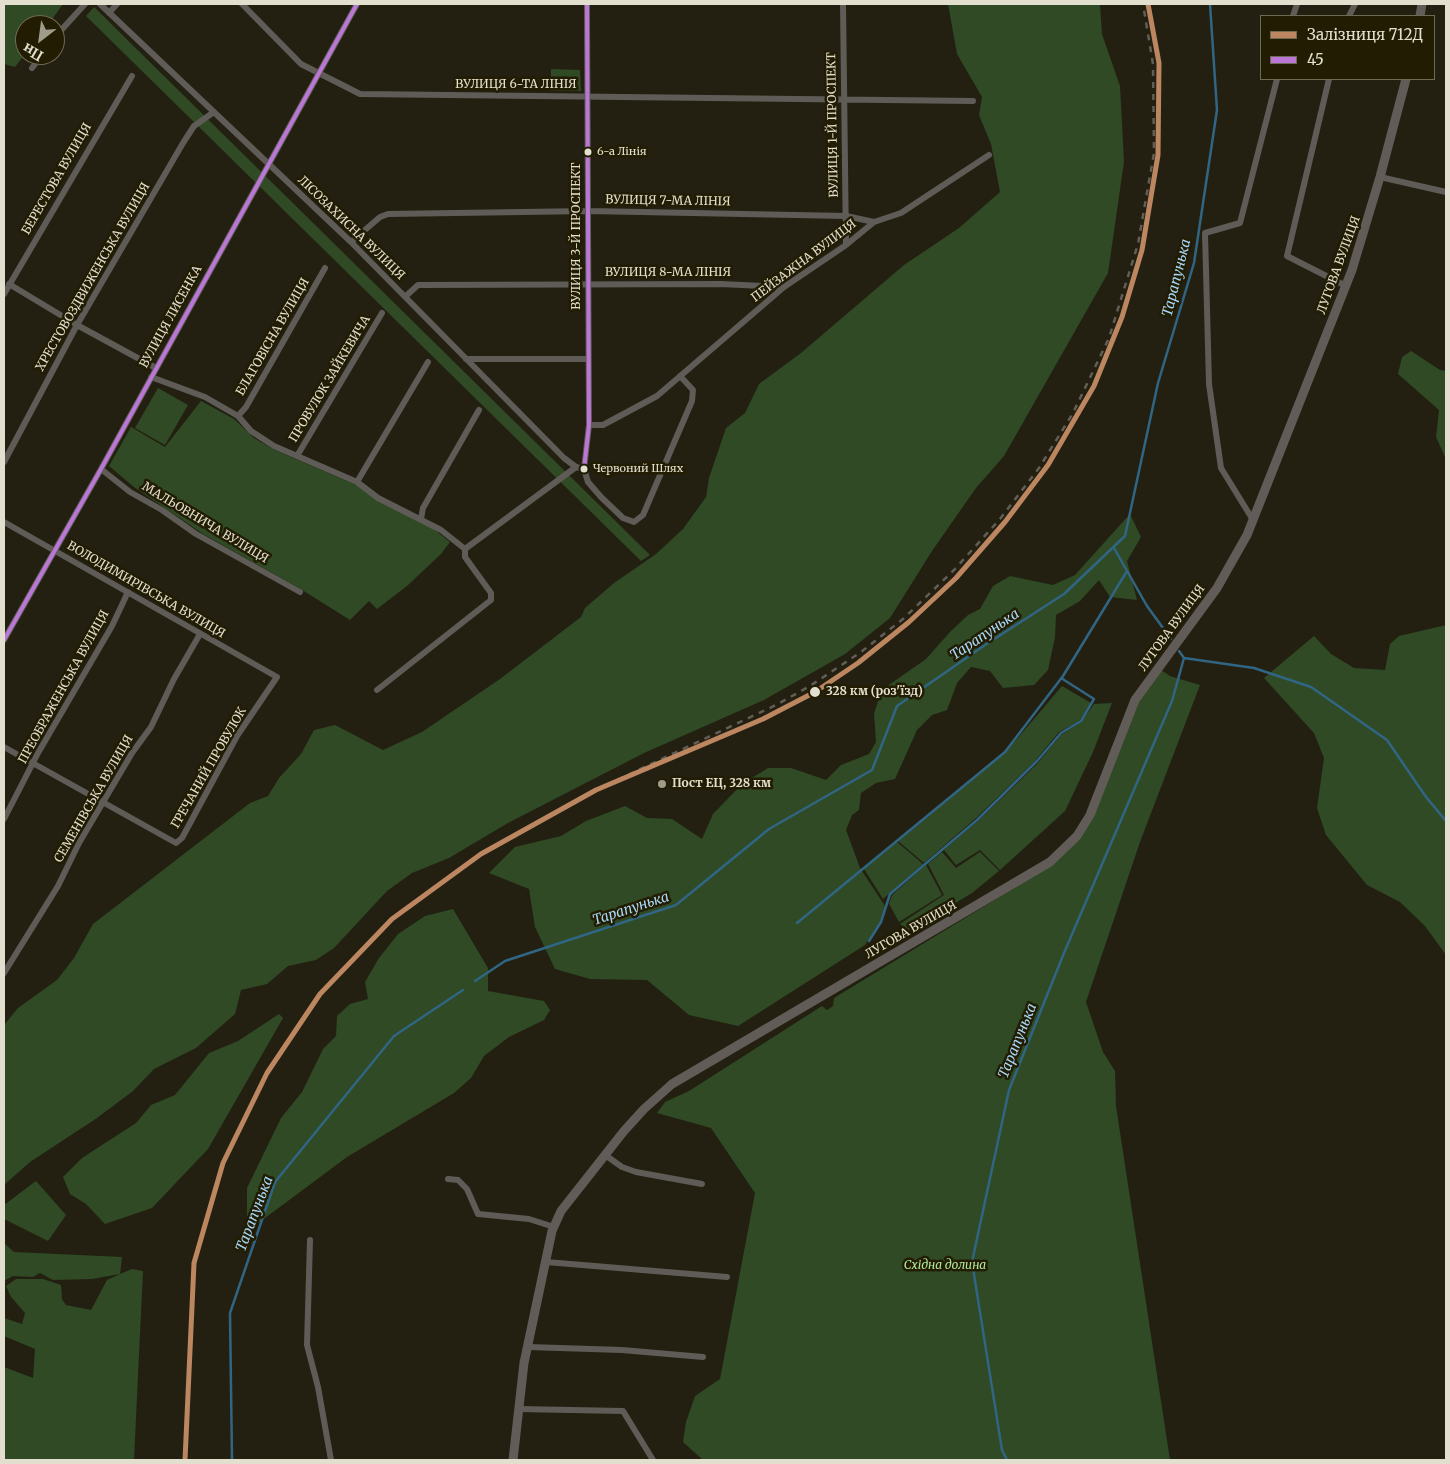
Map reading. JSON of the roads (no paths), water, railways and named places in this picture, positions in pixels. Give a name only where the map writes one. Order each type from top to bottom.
[{"type":"street","points":[[65,26],[85,4]]},
{"type":"street","name":"ЛІСОЗАХИСНА ВУЛИЦЯ","points":[[100,4],[351,242],[564,458],[576,467],[584,469]]},
{"type":"street","points":[[109,13],[117,4]]},
{"type":"street","name":"ВУЛИЦЯ 6-ТА ЛІНІЯ","points":[[242,4],[301,64],[317,74],[360,94],[973,101]]},
{"type":"street","name":"ВУЛИЦЯ ЛИСЕНКА","points":[[4,640],[101,469],[357,4]]},
{"type":"street","name":"ВУЛИЦЯ 3-Й ПРОСПЕКТ","points":[[584,469],[589,425],[587,359],[589,211],[587,4]]},
{"type":"street","name":"ВУЛИЦЯ 1-Й ПРОСПЕКТ","points":[[843,4],[846,245]]},
{"type":"street","name":"БЕРЕСТОВА ВУЛИЦЯ","points":[[4,294],[132,76]]},
{"type":"street","points":[[1253,520],[1221,468],[1209,384],[1205,234],[1240,223],[1277,80]]},
{"type":"street","points":[[1328,80],[1287,256],[1346,286]]},
{"type":"street","name":"ЛУГОВА ВУЛИЦЯ","points":[[513,1460],[528,1346],[554,1226],[561,1212],[605,1155],[644,1109],[672,1084],[1050,862],[1077,836],[1090,815],[1135,700],[1217,588],[1253,520],[1346,286],[1380,177],[1406,80]]},
{"type":"street","name":"ХРЕСТОВОЗДВИЖЕНСЬКА ВУЛИЦЯ","points":[[4,462],[77,325],[183,143],[194,126],[214,112]]},
{"type":"street","name":"ПЕЙЗАЖНА ВУЛИЦЯ","points":[[589,425],[603,425],[657,396],[784,287],[846,245],[874,222],[901,213],[989,155]]},
{"type":"street","points":[[1380,177],[1446,192]]},
{"type":"street","name":"ВУЛИЦЯ 7-МА ЛІНІЯ","points":[[351,242],[380,217],[388,214],[589,211],[846,216],[874,222]]},
{"type":"street","name":"БЛАГОВІСНА ВУЛИЦЯ","points":[[238,416],[246,407],[325,268]]},
{"type":"street","points":[[9,284],[77,325],[156,368]]},
{"type":"street","name":"ВУЛИЦЯ 8-МА ЛІНІЯ","points":[[406,296],[418,285],[721,284],[784,287]]},
{"type":"street","name":"ПРОВУЛОК ЗАЙКЕВИЧА","points":[[297,456],[382,313]]},
{"type":"street","points":[[466,359],[587,359]]},
{"type":"street","points":[[357,482],[428,362]]},
{"type":"street","points":[[584,469],[588,482],[623,518],[634,522],[644,515],[692,401],[693,390],[680,376]]},
{"type":"street","points":[[151,378],[205,397],[238,416],[260,438],[357,482],[378,498],[441,530],[465,549]]},
{"type":"street","points":[[421,520],[424,508],[479,410]]},
{"type":"street","points":[[465,549],[576,467]]},
{"type":"street","name":"МАЛЬОВНИЧА ВУЛИЦЯ","points":[[101,469],[130,492],[162,510],[196,534],[300,592]]},
{"type":"street","name":"ВОЛОДИМИРІВСЬКА ВУЛИЦЯ","points":[[4,522],[277,677]]},
{"type":"street","points":[[377,690],[491,600],[491,592],[465,557],[465,549]]},
{"type":"street","name":"ПРЕОБРАЖЕНСЬКА ВУЛИЦЯ","points":[[4,819],[32,764],[112,626],[128,592]]},
{"type":"street","name":"СЕМЕНІВСЬКА ВУЛИЦЯ","points":[[4,973],[58,886],[79,844],[132,753],[151,727],[174,679],[200,634]]},
{"type":"street","name":"ГРЕЧАНИЙ ПРОВУЛОК","points":[[103,805],[176,843],[182,838],[237,736],[277,677]]},
{"type":"street","points":[[4,748],[103,805]]},
{"type":"street","points":[[605,1155],[622,1167],[636,1172],[702,1184]]},
{"type":"street","points":[[448,1179],[458,1180],[467,1189],[478,1214],[529,1219],[554,1226]]},
{"type":"street","points":[[310,1240],[308,1345],[318,1387],[331,1460]]},
{"type":"street","points":[[546,1262],[727,1277]]},
{"type":"street","points":[[528,1346],[622,1350],[703,1357]]},
{"type":"street","points":[[519,1409],[623,1411],[653,1460]]},
{"type":"waterway","name":"Тарапунька","points":[[475,981],[505,961],[676,905],[769,829],[872,770],[897,706],[985,645],[1064,594],[1125,536],[1158,383],[1194,263],[1217,110],[1210,4]]},
{"type":"waterway","name":"Тарапунька","points":[[1114,548],[1147,606],[1171,639]]},
{"type":"waterway","points":[[797,923],[1005,752],[1063,676],[1127,571]]},
{"type":"waterway","name":"Тарапунька","points":[[1007,1460],[1002,1450],[972,1262],[1009,1090],[1064,953],[1172,701],[1184,658],[1179,651]]},
{"type":"waterway","points":[[1184,658],[1254,668],[1311,687],[1387,740],[1426,797],[1446,821]]},
{"type":"waterway","points":[[869,941],[881,922],[890,894],[977,820],[1037,761],[1061,733],[1081,721],[1094,699],[1061,678]]},
{"type":"waterway","name":"Тарапунька","points":[[232,1460],[230,1313],[275,1182],[394,1036],[463,990]]},
{"type":"railway","points":[[596,790],[776,705],[810,686],[861,652],[903,619],[954,570],[1000,519],[1039,468],[1073,413],[1109,338],[1138,244],[1154,153],[1153,64],[1143,4]]},
{"type":"rail line","name":"712Д","points":[[185,1460],[194,1263],[223,1163],[267,1073],[320,994],[392,919],[481,854],[596,790],[763,719],[815,692],[858,663],[909,622],[956,578],[1005,522],[1048,465],[1094,386],[1122,317],[1142,250],[1158,155],[1159,63],[1148,4]]},
{"type":"place","name":"6-а Лінія","points":[[588,152]]},
{"type":"place","name":"Червоний Шлях","points":[[584,469]]},
{"type":"place","name":"328 км (роз'їзд)","points":[[815,692]]},
{"type":"place","name":"Пост ЕЦ, 328 км","points":[[662,784]]},
{"type":"park label","name":"Східна долина","points":[[945,1266]]}]
